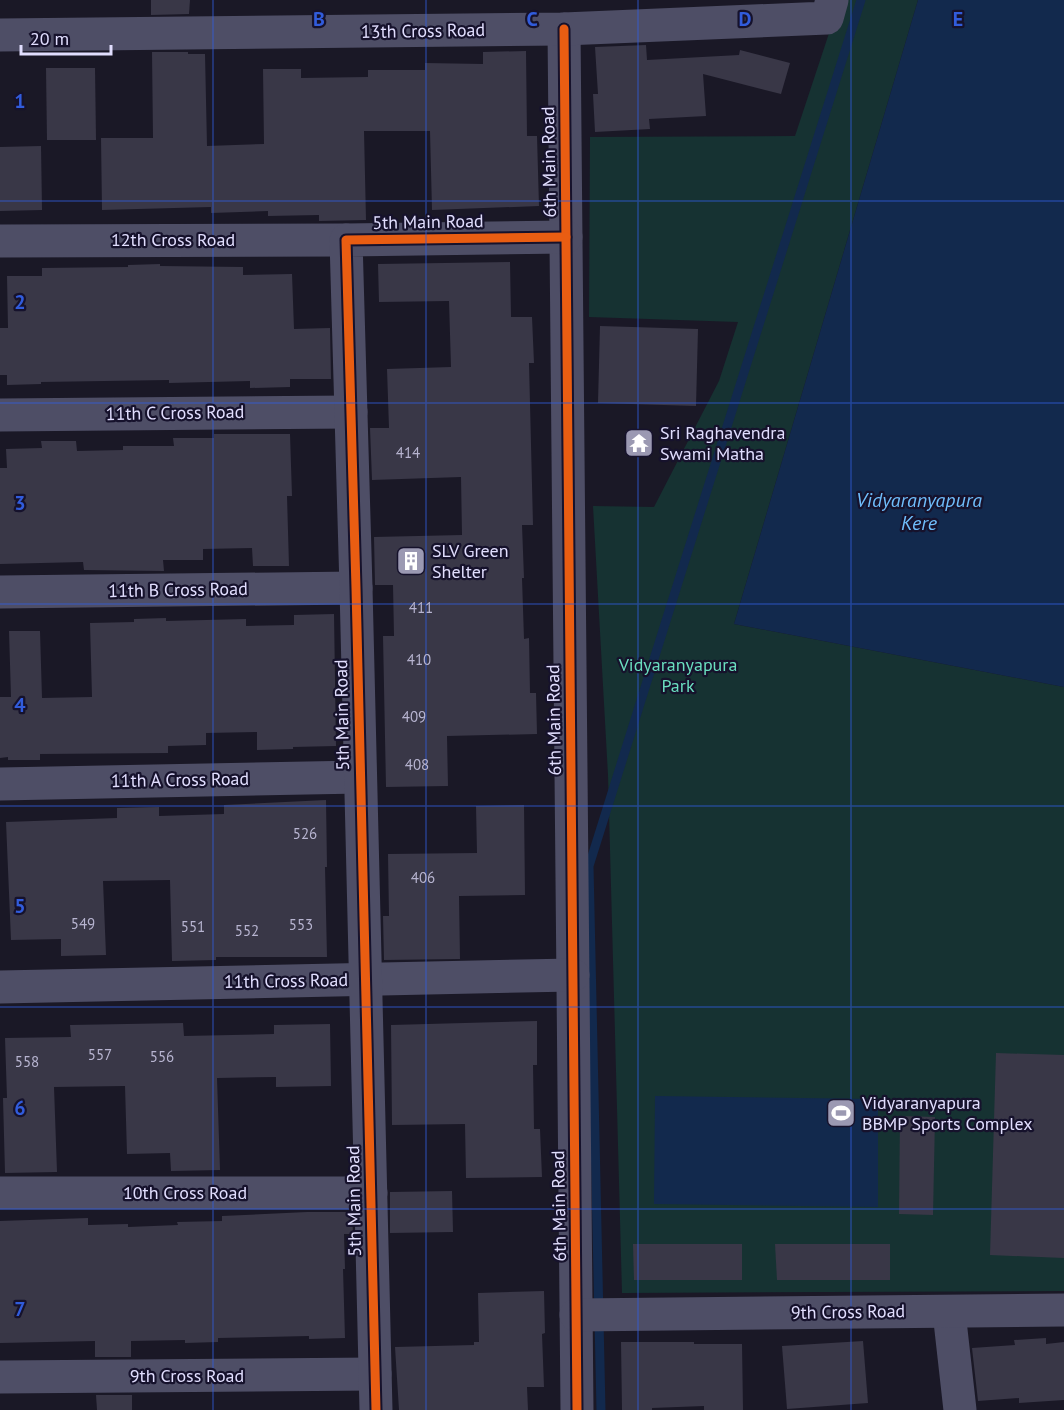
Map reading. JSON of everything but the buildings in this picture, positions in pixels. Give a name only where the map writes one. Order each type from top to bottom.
[{"type":"street","name":"13th Cross Road","points":[[0,35],[564,29],[827,18],[832,0]]},
{"type":"street","name":"6th Main Road","points":[[564,29],[573,975],[603,1315],[577,1410]]},
{"type":"street","name":"5th Main Road","points":[[376,1410],[346,240],[566,237]]},
{"type":"street","name":"12th Cross Road","points":[[0,241],[346,240]]},
{"type":"street","name":"11th C Cross Road","points":[[0,415],[351,412]]},
{"type":"street","name":"11th B Cross Road","points":[[0,592],[356,588]]},
{"type":"street","name":"11th A Cross Road","points":[[0,784],[360,777]]},
{"type":"street","name":"11th Cross Road","points":[[0,987],[573,975]]},
{"type":"street","name":"10th Cross Road","points":[[0,1193],[370,1193]]},
{"type":"street","name":"9th Cross Road","points":[[603,1315],[1064,1310]]},
{"type":"street","points":[[949,1311],[960,1410]]},
{"type":"street","name":"9th Cross Road","points":[[0,1377],[375,1374]]},
{"type":"green space","name":"Vidyaranyapura BBMP Sports Complex","points":[[840,0],[918,0],[734,624],[1064,687],[1064,1291],[622,1293],[608,775],[593,506],[654,507],[719,381],[738,322],[589,317],[590,137],[795,136]]},
{"type":"water","name":"Vidyaranyapura Kere","points":[[918,0],[1064,0],[1064,687],[734,624]]},
{"type":"water","points":[[655,1096],[878,1099],[878,1207],[654,1204]]},
{"type":"waterway","points":[[601,1410],[589,866],[861,0]]},
{"type":"cycle path","points":[[564,29],[577,1410]]},
{"type":"cycle path","points":[[376,1410],[346,240],[566,237]]},
{"type":"place","name":"Sri Raghavendra Swami Matha","points":[[639,443]]},
{"type":"place","name":"SLV Green Shelter","points":[[411,561]]},
{"type":"place","name":"Vidyaranyapura BBMP Sports Complex","points":[[841,1113]]},
{"type":"park label","name":"Vidyaranyapura Park","points":[[678,675]]}]
